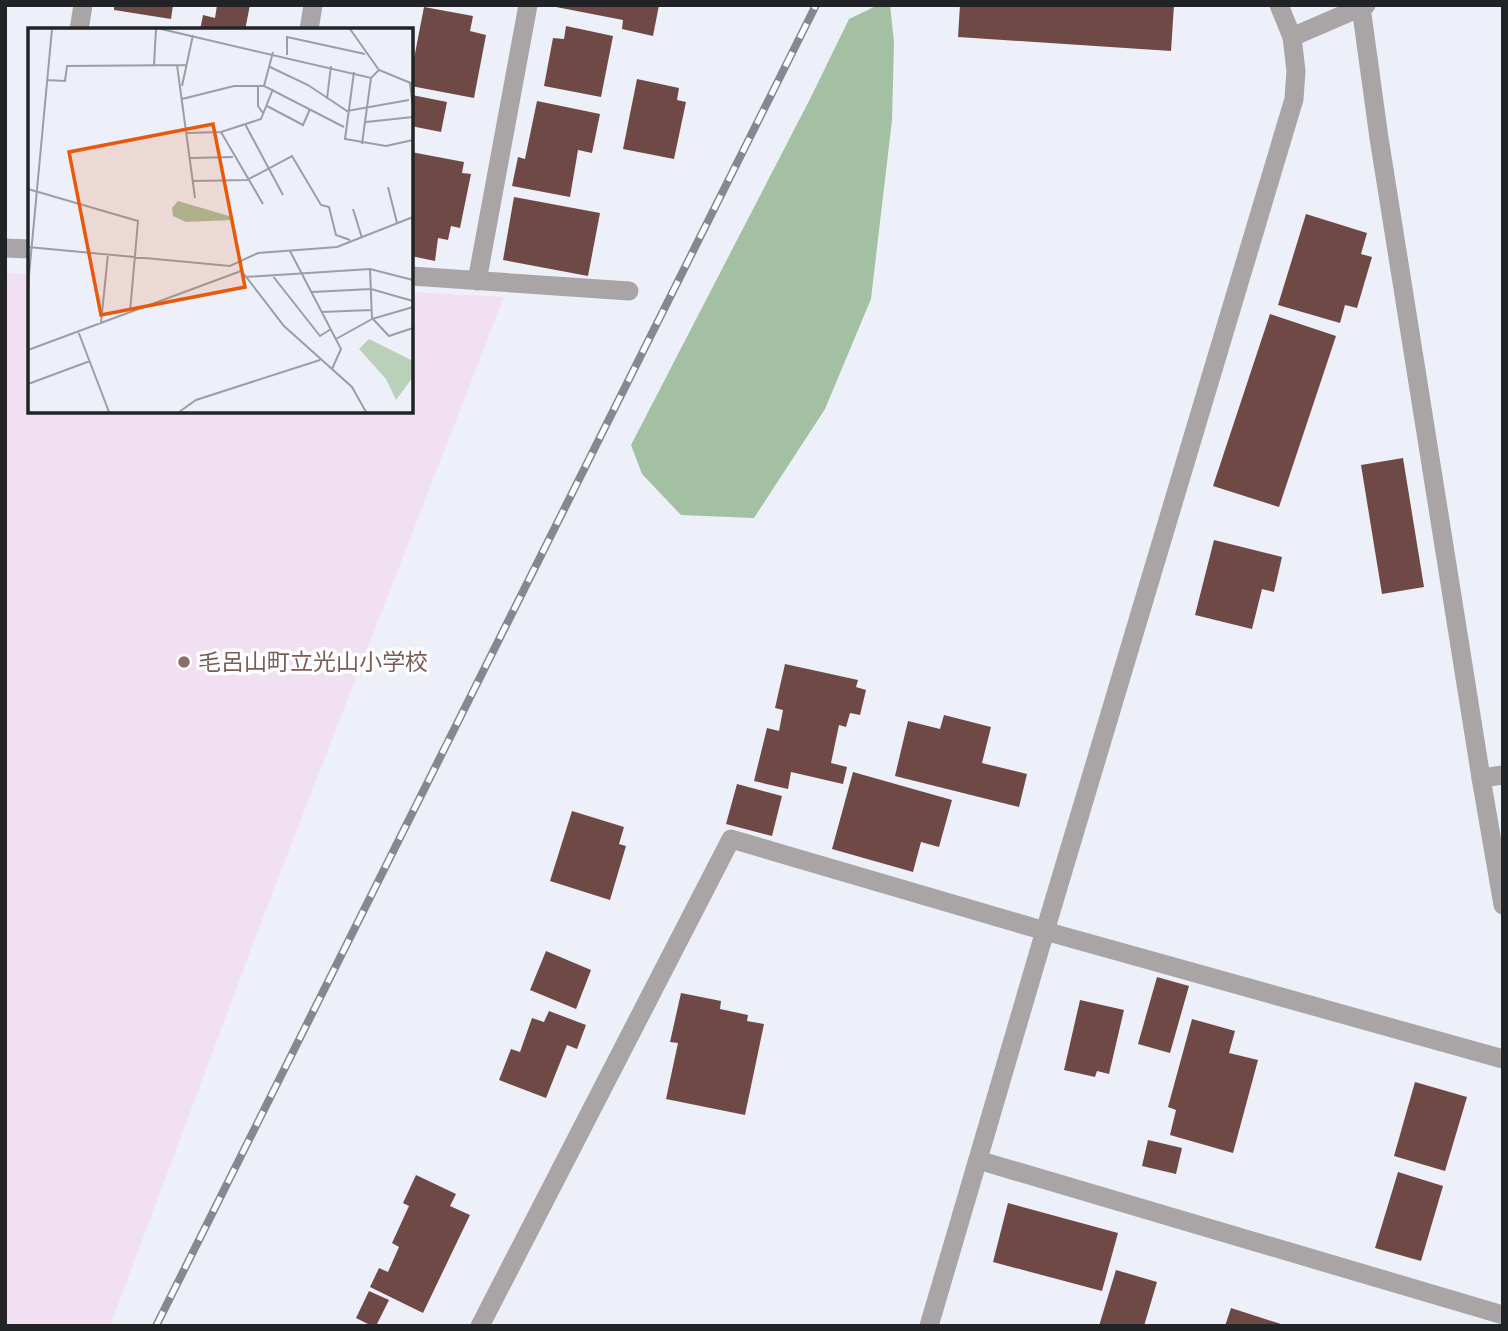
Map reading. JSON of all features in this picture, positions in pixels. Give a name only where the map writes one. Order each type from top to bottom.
[{"type":"street","points":[[79,28],[83,5]]},
{"type":"street","points":[[309,28],[313,5]]},
{"type":"street","points":[[477,281],[528,5]]},
{"type":"street","points":[[929,1326],[1294,99],[1296,71],[1292,37],[1279,5]]},
{"type":"street","points":[[1292,37],[1364,6],[1381,152],[1503,905]]},
{"type":"street","points":[[5,248],[28,249]]},
{"type":"street","points":[[413,276],[629,291]]},
{"type":"street","points":[[1481,778],[1503,775]]},
{"type":"street","points":[[480,1326],[731,839],[1045,931],[1503,1059]]},
{"type":"street","points":[[978,1160],[1503,1315]]},
{"type":"shaded area","name":"毛呂山町立光山小学校","points":[[5,273],[28,274],[28,413],[413,413],[413,292],[504,297],[265,912],[110,1326],[5,1326]]},
{"type":"green space","points":[[878,5],[890,5],[894,42],[892,120],[871,299],[825,409],[754,518],[681,515],[642,474],[631,445],[849,19]]},
{"type":"building","points":[[114,5],[173,5],[171,19],[114,10]]},
{"type":"building","points":[[217,5],[250,5],[245,28],[200,28],[203,15],[215,18]]},
{"type":"building","points":[[556,5],[659,5],[653,36],[622,29],[623,20]]},
{"type":"building","points":[[960,5],[1174,5],[1171,51],[958,37]]},
{"type":"building","points":[[424,7],[473,16],[470,31],[486,35],[474,98],[413,86],[413,64]]},
{"type":"building","points":[[566,26],[613,36],[601,97],[544,86],[553,38],[564,39]]},
{"type":"building","points":[[637,79],[679,88],[677,100],[686,102],[674,159],[623,149]]},
{"type":"building","points":[[413,95],[447,102],[441,132],[413,126]]},
{"type":"building","points":[[537,101],[600,114],[592,153],[578,150],[570,197],[512,186],[518,157],[525,159]]},
{"type":"building","points":[[413,152],[464,162],[462,173],[471,174],[460,228],[451,226],[448,240],[438,238],[435,261],[413,256]]},
{"type":"building","points":[[514,197],[600,213],[588,276],[503,260]]},
{"type":"building","points":[[1306,214],[1367,233],[1361,254],[1372,257],[1357,308],[1345,305],[1340,323],[1278,305]]},
{"type":"building","points":[[1270,314],[1336,336],[1279,507],[1213,486]]},
{"type":"building","points":[[1403,458],[1424,587],[1382,594],[1361,465]]},
{"type":"building","points":[[1214,540],[1282,557],[1274,592],[1262,589],[1252,629],[1195,615]]},
{"type":"building","points":[[785,664],[858,680],[856,687],[866,690],[860,715],[850,713],[846,727],[839,725],[831,763],[847,767],[843,784],[791,772],[788,789],[754,781],[767,728],[779,731],[783,710],[775,708]]},
{"type":"building","points":[[944,715],[991,727],[982,763],[1027,774],[1019,807],[895,776],[908,721],[940,729]]},
{"type":"building","points":[[853,772],[952,800],[939,847],[921,842],[913,872],[832,849]]},
{"type":"building","points":[[737,784],[782,796],[772,836],[726,824]]},
{"type":"building","points":[[572,811],[624,827],[619,844],[626,846],[610,900],[550,881]]},
{"type":"building","points":[[546,951],[591,970],[576,1009],[530,990]]},
{"type":"building","points":[[1157,977],[1189,986],[1170,1053],[1138,1044]]},
{"type":"building","points":[[681,993],[721,1001],[720,1009],[748,1015],[747,1021],[764,1024],[745,1115],[666,1099],[678,1043],[670,1042]]},
{"type":"building","points":[[1080,1000],[1124,1010],[1109,1074],[1097,1071],[1095,1077],[1064,1070]]},
{"type":"building","points":[[549,1011],[586,1025],[577,1049],[567,1045],[546,1098],[499,1080],[511,1049],[520,1052],[532,1018],[544,1022]]},
{"type":"building","points":[[1192,1019],[1235,1031],[1229,1053],[1258,1060],[1233,1153],[1170,1135],[1176,1110],[1168,1107]]},
{"type":"building","points":[[1415,1082],[1467,1097],[1445,1171],[1394,1156]]},
{"type":"building","points":[[1148,1140],[1182,1148],[1176,1174],[1142,1166]]},
{"type":"building","points":[[1398,1172],[1443,1186],[1421,1261],[1375,1248]]},
{"type":"building","points":[[416,1175],[456,1194],[450,1206],[470,1215],[423,1313],[370,1287],[379,1268],[388,1272],[399,1247],[392,1243],[409,1206],[403,1203]]},
{"type":"building","points":[[1008,1203],[1118,1233],[1102,1291],[993,1262]]},
{"type":"building","points":[[1116,1270],[1157,1282],[1144,1326],[1099,1326]]},
{"type":"building","points":[[369,1291],[389,1300],[376,1326],[356,1318]]},
{"type":"building","points":[[1231,1308],[1284,1325],[1284,1326],[1225,1326]]},
{"type":"railway","points":[[156,1326],[816,5]]},
{"type":"place","name":"毛呂山町立光山小学校","points":[[184,662]]}]
